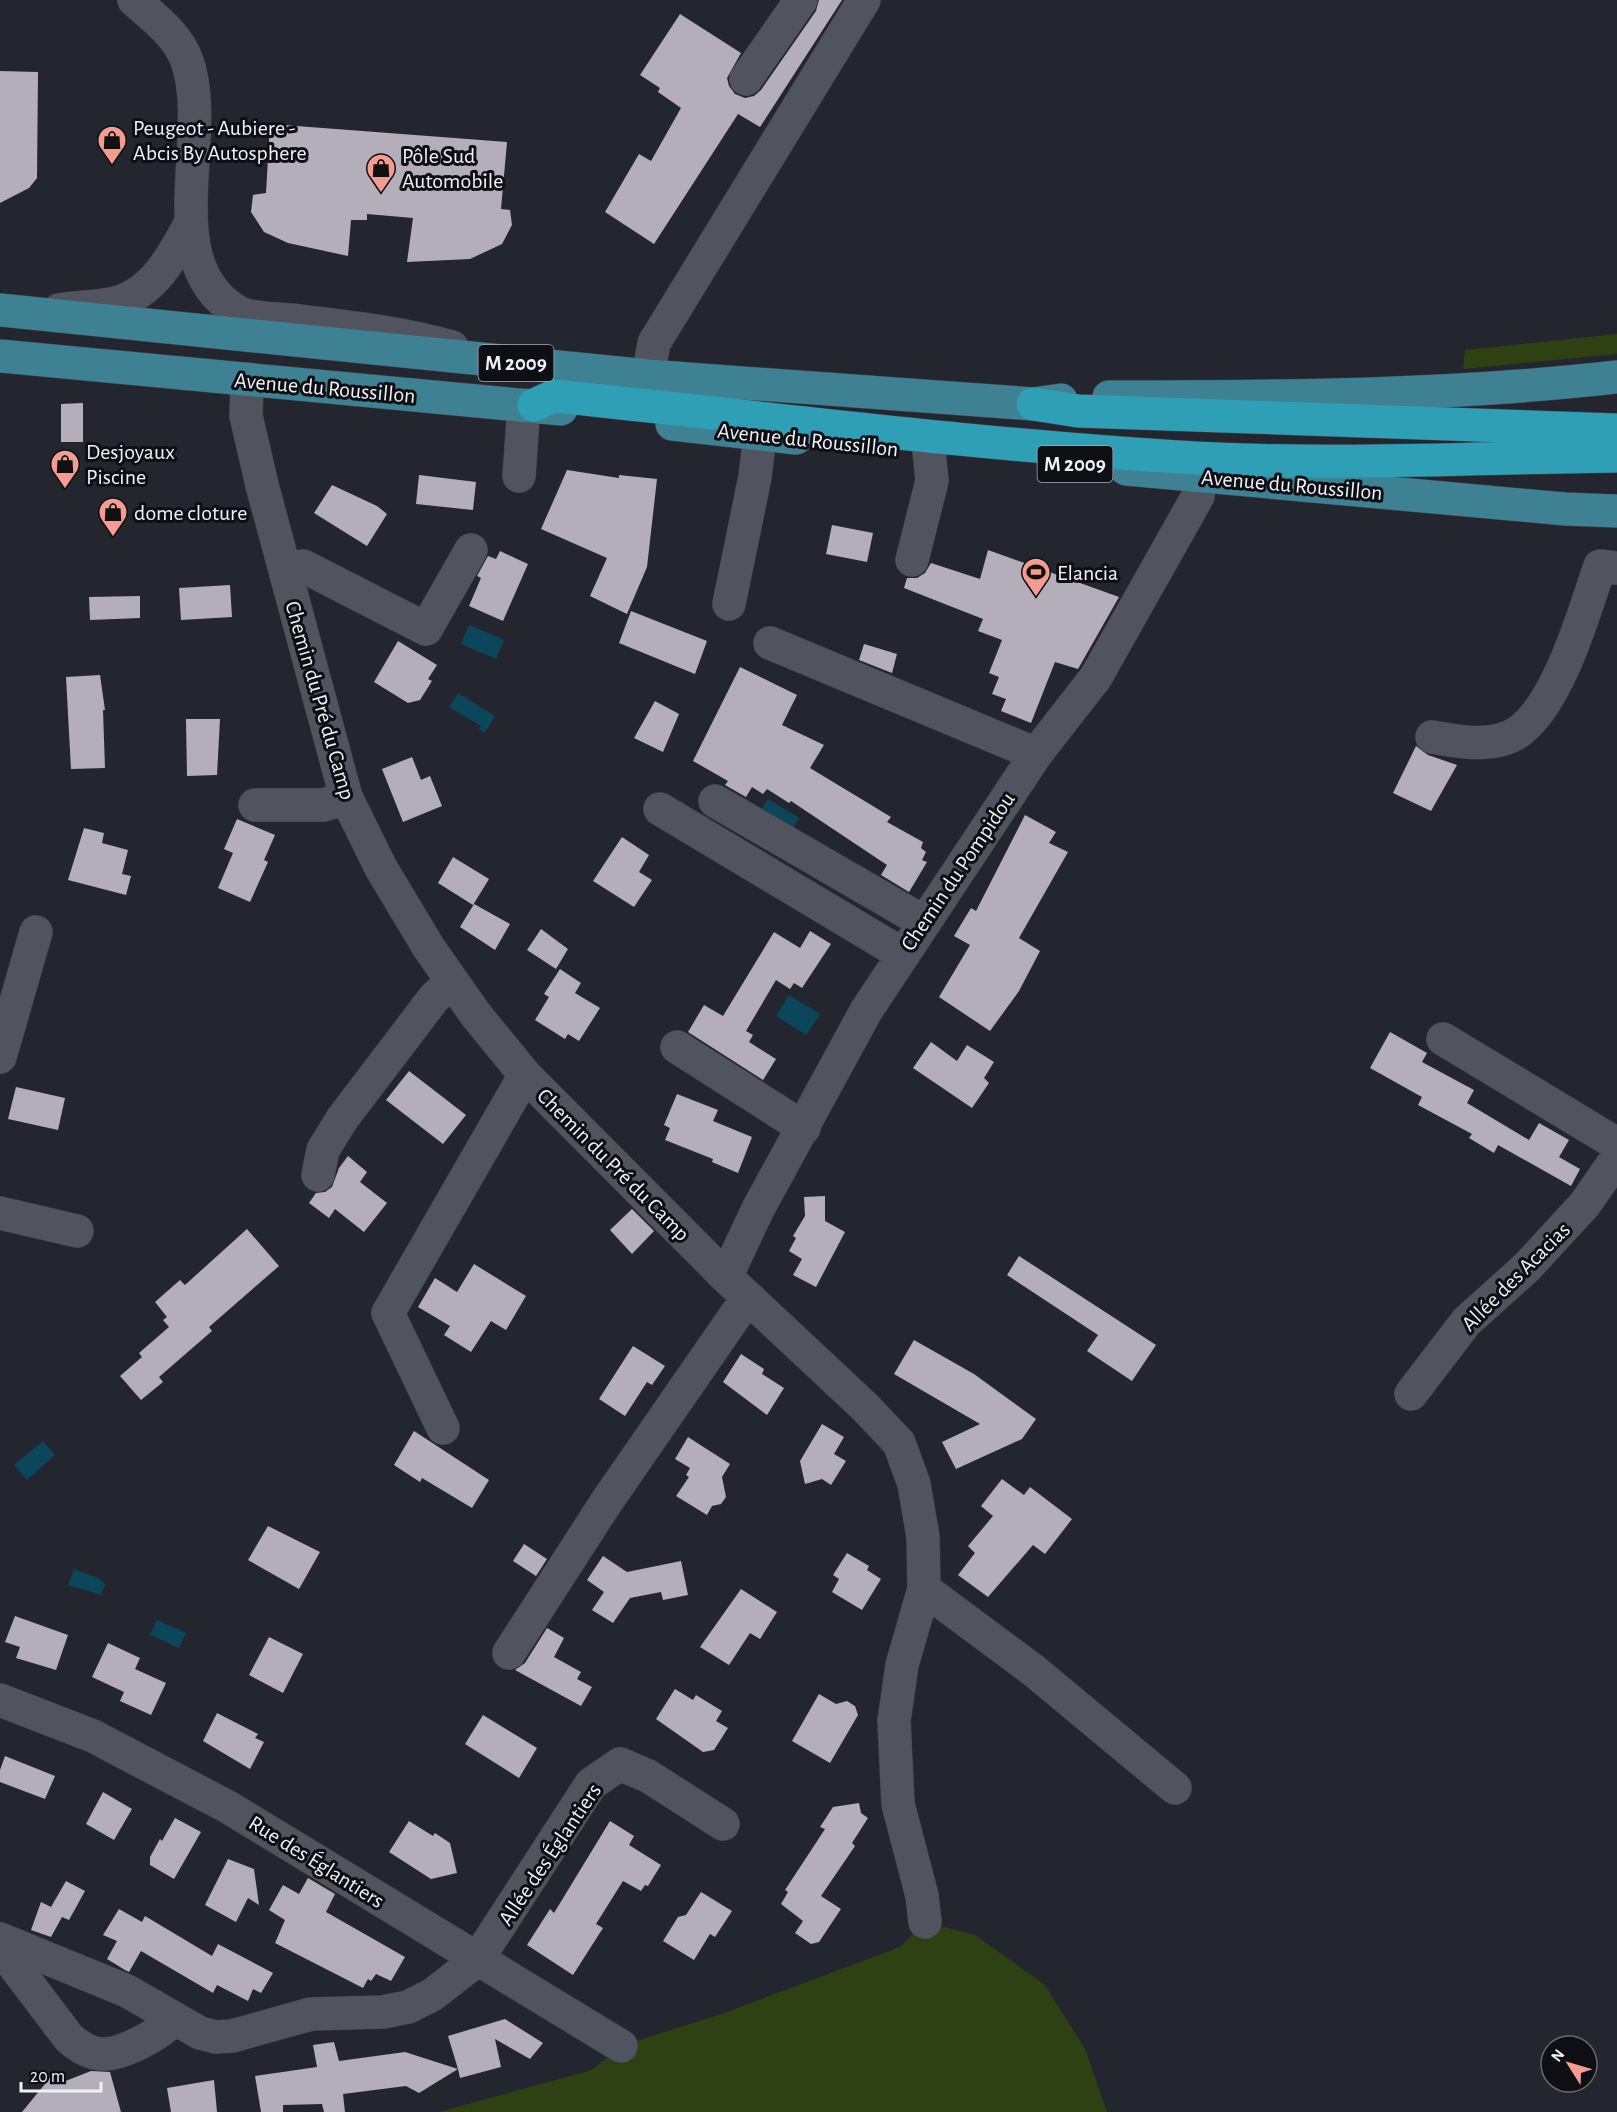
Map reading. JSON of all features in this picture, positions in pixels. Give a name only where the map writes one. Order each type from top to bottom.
[{"type":"highway","points":[[529,405],[554,396],[973,441],[1180,457],[1403,462],[1617,456]]},
{"type":"highway","points":[[1033,404],[1078,411],[1617,430]]},
{"type":"main road","name":"Avenue du Roussillon","points":[[0,310],[648,376],[1033,404],[1078,398],[1288,397],[1551,385],[1617,377]]},
{"type":"main road","name":"Avenue du Roussillon","points":[[0,356],[529,405],[760,435],[1542,507],[1617,511]]},
{"type":"street","points":[[134,0],[176,39],[187,62],[196,113],[190,224],[200,266],[214,295],[240,313],[402,333],[513,363]]},
{"type":"street","points":[[746,79],[801,0]]},
{"type":"street","points":[[648,376],[654,342],[864,0]]},
{"type":"street","points":[[33,313],[117,303],[149,285],[172,258],[190,224]]},
{"type":"street","name":"Chemin du Pré du Camp","points":[[247,379],[246,416],[346,797],[381,868],[451,982],[525,1075],[726,1277],[865,1407],[898,1443],[914,1484],[923,1537],[924,1589],[902,1665],[894,1721],[898,1804],[922,1896],[925,1922]]},
{"type":"street","points":[[519,476],[529,405]]},
{"type":"street","points":[[729,604],[760,435]]},
{"type":"street","points":[[912,560],[932,481],[929,451]]},
{"type":"street","name":"Chemin du Pompidou","points":[[726,1277],[758,1209],[866,1011],[1035,754],[1096,677],[1198,496],[1200,476]]},
{"type":"street","points":[[285,570],[303,566],[426,629],[471,550]]},
{"type":"street","points":[[1432,737],[1465,743],[1492,741],[1520,730],[1540,709],[1570,651],[1608,567]]},
{"type":"street","points":[[770,643],[1035,754]]},
{"type":"street","points":[[255,805],[324,806],[346,797]]},
{"type":"street","points":[[715,801],[924,922]]},
{"type":"street","points":[[660,809],[902,954]]},
{"type":"street","points":[[0,1057],[36,932]]},
{"type":"street","points":[[318,1175],[322,1150],[342,1119],[434,998],[451,982]]},
{"type":"street","points":[[1443,1039],[1617,1144]]},
{"type":"street","points":[[677,1047],[804,1128]]},
{"type":"street","points":[[443,1428],[388,1313],[525,1075]]},
{"type":"street","name":"Allée des Acacias","points":[[1411,1394],[1466,1322],[1527,1267],[1585,1204],[1617,1158]]},
{"type":"street","points":[[0,1213],[77,1231]]},
{"type":"street","points":[[509,1653],[605,1504],[737,1313],[750,1299]]},
{"type":"street","points":[[924,1589],[1033,1670],[1175,1788]]},
{"type":"street","name":"Rue des Églantiers","points":[[0,1700],[93,1736],[228,1807],[621,2046]]},
{"type":"street","name":"Allée des Églantiers","points":[[477,1960],[591,1784],[620,1764],[648,1776],[723,1824]]},
{"type":"street","points":[[0,1939],[127,1991],[200,2033],[216,2037],[232,2036],[311,2014],[383,2012],[408,2007],[432,1995],[477,1960]]},
{"type":"street","points":[[0,1947],[69,2038],[82,2049],[103,2054],[117,2050],[159,2034],[174,2018]]},
{"type":"green space","points":[[1617,334],[1617,354],[1463,369],[1465,350]]},
{"type":"green space","points":[[925,1922],[975,1935],[1045,1985],[1086,2051],[1107,2112],[439,2112],[592,2070],[621,2046],[727,2012],[900,1947]]},
{"type":"water","points":[[469,625],[504,640],[496,659],[461,644]]},
{"type":"water","points":[[458,693],[495,716],[485,733],[479,729],[481,726],[449,707]]},
{"type":"water","points":[[768,799],[799,818],[789,834],[758,815]]},
{"type":"water","points":[[789,995],[820,1014],[806,1035],[776,1016]]},
{"type":"water","points":[[43,1441],[55,1455],[27,1480],[14,1465]]},
{"type":"water","points":[[74,1569],[98,1578],[105,1584],[101,1595],[68,1585]]},
{"type":"water","points":[[157,1620],[186,1633],[179,1648],[150,1635]]},
{"type":"building","points":[[819,0],[842,0],[760,127],[738,114],[654,244],[605,212],[639,154],[651,161],[681,108],[658,92],[660,88],[640,75],[680,14],[741,53],[727,78],[735,94],[745,98],[754,96],[761,90],[816,11]]},
{"type":"building","points":[[0,71],[38,72],[37,178],[29,188],[0,203]]},
{"type":"building","name":"Pôle Sud Automobile","points":[[270,124],[507,142],[501,209],[510,210],[512,225],[502,244],[470,259],[407,262],[413,218],[367,214],[367,220],[351,220],[348,256],[288,243],[264,232],[251,212],[253,195],[266,193]]},
{"type":"building","points":[[83,403],[83,442],[61,442],[61,404]]},
{"type":"building","points":[[567,470],[619,478],[619,475],[657,479],[647,567],[627,614],[590,596],[607,558],[541,529]]},
{"type":"building","points":[[419,475],[476,482],[473,510],[416,504]]},
{"type":"building","points":[[332,485],[377,506],[387,514],[367,546],[314,513]]},
{"type":"building","points":[[832,525],[873,533],[867,562],[826,554]]},
{"type":"building","points":[[988,550],[1119,597],[1078,669],[1055,662],[1031,723],[1001,711],[1006,699],[992,694],[999,677],[989,673],[1002,640],[978,631],[983,619],[904,588],[907,578],[917,578],[925,573],[931,563],[980,579]]},
{"type":"building","points":[[500,551],[528,564],[503,621],[469,606],[481,578],[477,576],[488,556],[496,559]]},
{"type":"building","points":[[230,585],[232,617],[181,620],[179,588]]},
{"type":"building","points":[[140,596],[140,618],[90,620],[89,597]]},
{"type":"building","points":[[631,611],[707,641],[695,674],[619,643]]},
{"type":"building","points":[[398,641],[437,665],[428,679],[432,681],[420,700],[408,703],[374,682]]},
{"type":"building","points":[[864,644],[897,654],[892,673],[859,660]]},
{"type":"building","points":[[740,667],[797,695],[782,725],[824,745],[810,768],[891,817],[887,822],[923,842],[921,848],[926,852],[922,860],[927,862],[909,892],[881,875],[887,865],[791,801],[789,803],[767,789],[763,794],[752,787],[746,797],[725,785],[728,781],[693,761]]},
{"type":"building","points":[[100,675],[105,710],[103,710],[105,768],[71,769],[66,677]]},
{"type":"building","points":[[655,701],[679,714],[663,752],[634,738]]},
{"type":"building","points":[[186,719],[220,719],[217,775],[187,776]]},
{"type":"building","points":[[1416,746],[1428,755],[1457,765],[1431,811],[1393,793]]},
{"type":"building","points":[[412,757],[421,780],[430,776],[442,806],[403,822],[382,769]]},
{"type":"building","points":[[1025,815],[1056,832],[1049,843],[1068,852],[1019,938],[1040,951],[1019,991],[990,1031],[939,997],[970,945],[954,936],[971,908],[976,911]]},
{"type":"building","points":[[237,819],[275,835],[264,860],[268,862],[250,902],[218,888],[233,853],[224,849]]},
{"type":"building","points":[[84,828],[104,833],[102,843],[128,850],[122,874],[131,876],[126,895],[68,880]]},
{"type":"building","points":[[622,837],[649,855],[639,872],[652,880],[634,907],[593,881]]},
{"type":"building","points":[[453,857],[489,879],[473,905],[438,883]]},
{"type":"building","points":[[474,904],[510,924],[495,950],[460,927]]},
{"type":"building","points":[[541,929],[568,949],[556,969],[527,950]]},
{"type":"building","points":[[810,931],[831,944],[802,988],[794,983],[790,989],[776,980],[746,1031],[753,1035],[749,1042],[776,1059],[763,1080],[688,1032],[704,1005],[723,1016],[774,932],[800,948]]},
{"type":"building","points":[[560,969],[581,983],[575,993],[600,1008],[579,1041],[568,1034],[565,1039],[535,1020],[549,997],[544,994]]},
{"type":"building","points":[[1390,1032],[1427,1053],[1422,1062],[1474,1090],[1467,1103],[1529,1140],[1539,1123],[1569,1140],[1559,1157],[1580,1169],[1571,1186],[1498,1145],[1494,1153],[1469,1138],[1472,1134],[1418,1105],[1422,1097],[1370,1068]]},
{"type":"building","points":[[931,1042],[957,1061],[967,1045],[994,1062],[984,1078],[989,1083],[972,1108],[913,1068]]},
{"type":"building","points":[[409,1071],[466,1115],[443,1144],[386,1100]]},
{"type":"building","points":[[16,1087],[65,1098],[58,1130],[8,1119]]},
{"type":"building","points":[[677,1094],[718,1110],[713,1121],[752,1137],[738,1173],[712,1162],[713,1159],[665,1140],[670,1128],[664,1125]]},
{"type":"building","points":[[348,1156],[367,1172],[360,1182],[387,1203],[364,1232],[335,1209],[329,1218],[309,1203],[316,1193],[325,1192],[332,1187],[339,1168]]},
{"type":"building","points":[[825,1196],[825,1221],[845,1232],[816,1287],[793,1275],[802,1259],[789,1251],[796,1238],[793,1236],[805,1216],[804,1197]]},
{"type":"building","points":[[632,1209],[654,1231],[632,1254],[610,1230]]},
{"type":"building","points":[[247,1229],[279,1266],[209,1327],[212,1331],[159,1377],[163,1382],[141,1400],[120,1376],[142,1357],[139,1353],[169,1327],[163,1320],[167,1317],[155,1302],[180,1280],[185,1285]]},
{"type":"building","points":[[1019,1256],[1156,1345],[1132,1381],[1087,1351],[1098,1335],[1007,1275]]},
{"type":"building","points":[[474,1264],[526,1296],[506,1330],[491,1321],[471,1352],[444,1335],[450,1326],[418,1307],[435,1278],[457,1292]]},
{"type":"building","points":[[914,1340],[974,1374],[1036,1419],[1022,1439],[956,1469],[942,1442],[980,1424],[894,1374]]},
{"type":"building","points":[[633,1346],[665,1366],[652,1385],[647,1382],[625,1416],[599,1399]]},
{"type":"building","points":[[741,1354],[764,1369],[762,1374],[784,1388],[767,1415],[723,1382]]},
{"type":"building","points":[[822,1424],[844,1437],[834,1454],[846,1461],[831,1485],[822,1479],[805,1484],[800,1461]]},
{"type":"building","points":[[414,1431],[489,1480],[472,1508],[422,1478],[420,1482],[394,1465]]},
{"type":"building","points":[[688,1437],[730,1464],[722,1477],[726,1497],[721,1504],[712,1506],[707,1515],[676,1496],[689,1477],[686,1475],[690,1468],[675,1459]]},
{"type":"building","points":[[1002,1479],[1024,1495],[1030,1487],[1072,1519],[1045,1554],[1033,1545],[988,1597],[958,1575],[975,1553],[968,1546],[993,1516],[981,1506]]},
{"type":"building","points":[[268,1526],[320,1552],[299,1589],[248,1560]]},
{"type":"building","points":[[524,1544],[547,1559],[536,1576],[513,1561]]},
{"type":"building","points":[[847,1553],[869,1566],[867,1570],[881,1579],[862,1610],[832,1592],[839,1579],[833,1575]]},
{"type":"building","points":[[603,1556],[627,1572],[681,1561],[688,1595],[663,1600],[661,1592],[630,1598],[613,1623],[592,1610],[604,1592],[587,1580]]},
{"type":"building","points":[[741,1589],[777,1612],[760,1639],[750,1633],[729,1665],[700,1647]]},
{"type":"building","points":[[15,1616],[68,1635],[56,1670],[16,1658],[20,1647],[5,1642]]},
{"type":"building","points":[[547,1628],[564,1638],[554,1657],[581,1672],[577,1679],[592,1687],[581,1706],[515,1670],[525,1663]]},
{"type":"building","points":[[269,1637],[303,1654],[283,1693],[249,1675]]},
{"type":"building","points":[[108,1643],[140,1658],[135,1669],[166,1683],[151,1715],[120,1701],[124,1692],[92,1677]]},
{"type":"building","points":[[675,1689],[693,1700],[696,1695],[722,1711],[716,1721],[728,1728],[714,1750],[703,1752],[656,1719]]},
{"type":"building","points":[[819,1694],[836,1704],[847,1701],[855,1706],[858,1715],[830,1763],[792,1741]]},
{"type":"building","points":[[217,1713],[258,1734],[255,1738],[264,1742],[250,1769],[203,1741]]},
{"type":"building","points":[[483,1715],[537,1748],[519,1778],[465,1744]]},
{"type":"building","points":[[5,1756],[55,1776],[45,1799],[0,1782],[0,1770]]},
{"type":"building","points":[[103,1792],[132,1809],[114,1840],[86,1824]]},
{"type":"building","points":[[859,1803],[861,1813],[868,1818],[852,1843],[855,1846],[821,1896],[841,1909],[819,1942],[811,1944],[795,1933],[803,1921],[781,1904],[788,1892],[785,1890],[825,1829],[820,1827],[833,1807]]},
{"type":"building","points":[[175,1818],[201,1832],[174,1879],[150,1865],[150,1857]]},
{"type":"building","points":[[409,1821],[433,1836],[435,1833],[450,1843],[457,1873],[431,1879],[389,1852]]},
{"type":"building","points":[[610,1821],[634,1836],[629,1845],[661,1865],[648,1886],[645,1885],[641,1891],[623,1881],[596,1924],[603,1928],[573,1975],[527,1945],[550,1909],[554,1913]]},
{"type":"building","points":[[228,1859],[254,1869],[259,1905],[248,1898],[236,1922],[205,1905]]},
{"type":"building","points":[[308,1878],[335,1894],[326,1912],[405,1957],[391,1981],[376,1974],[371,1981],[368,1979],[363,1988],[275,1943],[285,1920],[269,1910],[283,1885],[299,1894]]},
{"type":"building","points":[[66,1881],[85,1891],[69,1920],[62,1917],[51,1937],[31,1930],[41,1902],[51,1907]]},
{"type":"building","points":[[701,1892],[732,1911],[715,1937],[710,1934],[694,1960],[663,1941],[678,1917],[686,1915]]},
{"type":"building","points":[[119,1909],[142,1922],[145,1916],[212,1956],[218,1944],[273,1973],[261,1993],[253,1989],[248,2001],[217,1985],[213,1993],[141,1951],[129,1972],[107,1959],[117,1941],[103,1935]]},
{"type":"building","points":[[505,2019],[543,2043],[530,2059],[495,2039],[501,2067],[460,2078],[448,2036]]},
{"type":"building","points":[[334,2042],[339,2061],[405,2052],[458,2069],[419,2093],[406,2086],[343,2094],[345,2112],[324,2112],[322,2104],[283,2105],[283,2112],[261,2112],[255,2076],[317,2067],[313,2045]]},
{"type":"building","points":[[91,2071],[110,2072],[121,2112],[22,2112],[54,2073],[63,2082]]},
{"type":"building","points":[[214,2080],[217,2112],[171,2112],[167,2088]]},
{"type":"place","name":"Peugeot - Aubiere - Abcis By Autosphere","points":[[112,166]]},
{"type":"place","name":"Pôle Sud Automobile","points":[[381,194]]},
{"type":"place","name":"Desjoyaux Piscine","points":[[65,490]]},
{"type":"place","name":"dome cloture","points":[[113,538]]},
{"type":"place","name":"Elancia","points":[[1036,598]]}]
